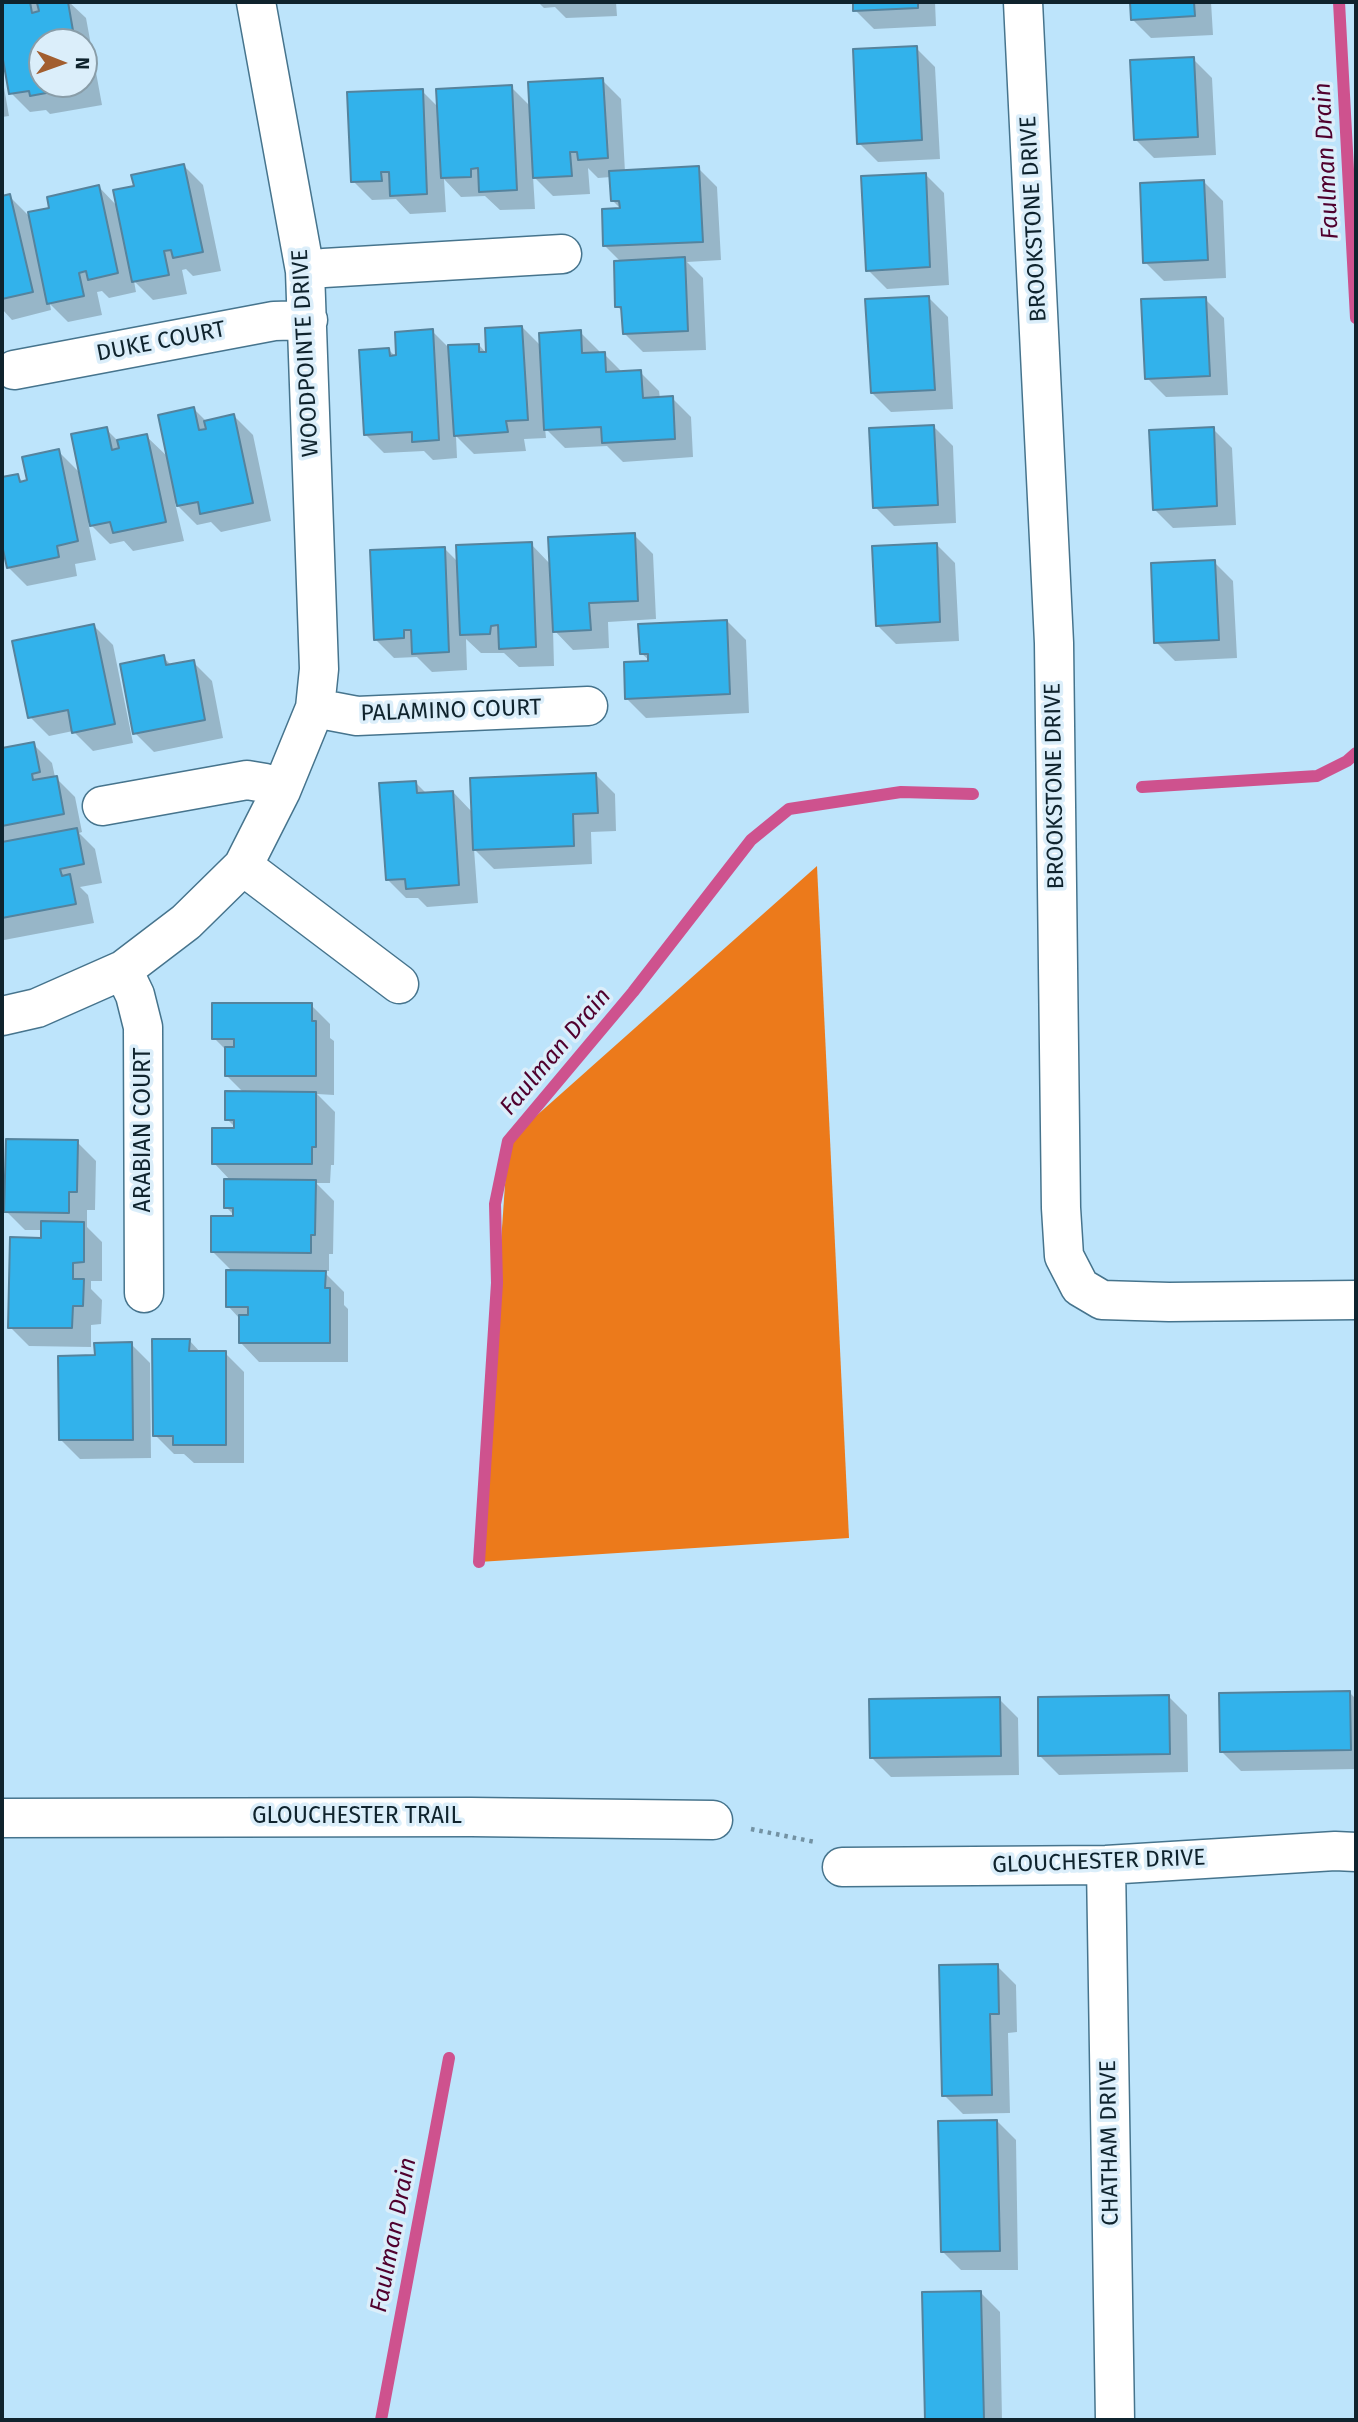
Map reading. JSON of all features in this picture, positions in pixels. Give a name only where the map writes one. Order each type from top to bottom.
[{"type":"street","name":"WOODPOINTE DRIVE","points":[[2,1016],[37,1008],[123,970],[186,922],[243,866],[281,790],[315,708],[319,657],[309,320],[305,271],[256,2]]},
{"type":"street","name":"BROOKSTONE DRIVE","points":[[1023,2],[1054,643],[1061,1208],[1064,1256],[1080,1287],[1102,1300],[1356,1300]]},
{"type":"street","points":[[305,271],[562,254]]},
{"type":"street","name":"DUKE COURT","points":[[14,370],[274,321],[309,320]]},
{"type":"street","name":"PALAMINO COURT","points":[[315,708],[357,716],[588,706]]},
{"type":"street","points":[[102,806],[247,780],[265,783],[281,790]]},
{"type":"street","points":[[243,866],[399,984]]},
{"type":"street","name":"ARABIAN COURT","points":[[123,970],[135,995],[143,1027],[144,1293]]},
{"type":"street","name":"GLOUCHESTER TRAIL","points":[[2,1818],[471,1816],[713,1820]]},
{"type":"street","name":"GLOUCHESTER DRIVE","points":[[842,1867],[1106,1866],[1335,1851],[1356,1852]]},
{"type":"street","name":"CHATHAM DRIVE","points":[[1106,1866],[1115,2420]]},
{"type":"path","points":[[713,1820],[822,1844],[842,1867]]},
{"type":"shaded area","points":[[817,866],[849,1538],[479,1562],[508,1141]]},
{"type":"building","points":[[2,2],[30,2],[32,13],[39,11],[37,3],[68,2],[73,28],[28,28],[28,91],[9,94],[2,54]]},
{"type":"building","points":[[853,2],[918,2],[918,8],[853,11]]},
{"type":"building","points":[[1130,2],[1194,2],[1195,16],[1131,20]]},
{"type":"building","points":[[917,46],[922,140],[857,144],[853,49]]},
{"type":"building","points":[[1194,57],[1198,137],[1134,140],[1130,60]]},
{"type":"building","points":[[603,78],[608,158],[578,160],[577,152],[570,152],[572,176],[533,178],[528,82]]},
{"type":"building","points":[[512,85],[517,190],[479,192],[478,168],[471,169],[471,177],[441,178],[436,89]]},
{"type":"building","points":[[423,89],[427,194],[390,196],[389,172],[381,172],[382,181],[351,182],[347,92]]},
{"type":"building","points":[[184,164],[203,252],[173,258],[171,250],[164,251],[169,275],[132,282],[113,190],[134,186],[131,175]]},
{"type":"building","points":[[699,166],[703,242],[603,246],[602,209],[620,208],[619,201],[611,201],[609,171]]},
{"type":"building","points":[[926,173],[930,267],[866,271],[861,176]]},
{"type":"building","points":[[1204,180],[1208,260],[1143,263],[1140,183]]},
{"type":"building","points":[[99,185],[118,273],[88,280],[86,271],[79,273],[84,296],[47,304],[28,212],[49,208],[47,197]]},
{"type":"building","points":[[10,194],[33,292],[2,299],[2,196]]},
{"type":"building","points":[[685,257],[688,331],[623,334],[621,307],[615,307],[614,261]]},
{"type":"building","points":[[929,296],[935,390],[871,393],[865,299]]},
{"type":"building","points":[[1206,297],[1210,376],[1145,379],[1141,299]]},
{"type":"building","points":[[522,326],[528,420],[506,421],[508,432],[454,436],[448,345],[479,344],[479,352],[486,352],[485,328]]},
{"type":"building","points":[[433,329],[439,440],[412,442],[412,432],[364,435],[359,350],[389,348],[390,356],[396,355],[395,332]]},
{"type":"building","points":[[581,330],[582,353],[605,352],[606,372],[641,370],[643,398],[673,396],[675,439],[602,443],[601,427],[544,430],[539,333]]},
{"type":"building","points":[[194,407],[199,430],[206,429],[204,421],[234,414],[253,503],[200,514],[198,502],[177,506],[158,415]]},
{"type":"building","points":[[934,425],[938,505],[873,508],[869,428]]},
{"type":"building","points":[[107,427],[112,450],[119,448],[117,440],[147,434],[166,522],[113,533],[110,522],[90,526],[71,434]]},
{"type":"building","points":[[1214,427],[1217,506],[1153,510],[1149,430]]},
{"type":"building","points":[[59,449],[78,541],[57,546],[59,557],[7,568],[2,545],[2,477],[18,474],[20,482],[27,480],[22,457]]},
{"type":"building","points":[[635,533],[638,601],[589,603],[591,630],[553,632],[548,537]]},
{"type":"building","points":[[532,542],[536,647],[499,649],[498,625],[491,626],[490,634],[460,635],[456,545]]},
{"type":"building","points":[[937,543],[940,622],[876,626],[872,546]]},
{"type":"building","points":[[445,547],[449,652],[412,654],[411,630],[404,630],[404,638],[374,640],[370,550]]},
{"type":"building","points":[[1215,560],[1219,640],[1154,643],[1151,563]]},
{"type":"building","points":[[727,620],[730,694],[625,699],[624,662],[648,661],[648,654],[640,654],[638,624]]},
{"type":"building","points":[[94,624],[115,724],[72,733],[68,710],[28,718],[12,641]]},
{"type":"building","points":[[164,655],[166,665],[194,660],[205,720],[133,734],[120,664]]},
{"type":"building","points":[[34,742],[40,772],[32,774],[33,780],[57,776],[64,814],[2,826],[2,748]]},
{"type":"building","points":[[596,773],[598,813],[573,814],[574,846],[473,850],[470,778]]},
{"type":"building","points":[[416,781],[417,793],[453,791],[459,885],[406,889],[405,879],[386,880],[379,783]]},
{"type":"building","points":[[77,828],[84,864],[60,869],[62,876],[70,874],[76,904],[2,918],[2,842]]},
{"type":"building","points":[[212,1003],[312,1003],[312,1021],[316,1021],[316,1076],[225,1076],[225,1047],[234,1047],[234,1039],[212,1039]]},
{"type":"building","points":[[225,1091],[316,1092],[316,1147],[312,1147],[312,1164],[212,1164],[212,1128],[234,1128],[234,1120],[225,1120]]},
{"type":"building","points":[[6,1139],[78,1140],[77,1192],[69,1192],[69,1213],[4,1212]]},
{"type":"building","points":[[224,1179],[316,1180],[315,1235],[311,1235],[311,1253],[211,1252],[211,1216],[233,1216],[233,1208],[224,1208]]},
{"type":"building","points":[[41,1221],[84,1222],[84,1262],[73,1263],[73,1279],[84,1279],[83,1306],[73,1306],[72,1328],[8,1328],[10,1237],[41,1238]]},
{"type":"building","points":[[226,1270],[326,1271],[325,1288],[330,1288],[330,1343],[239,1343],[239,1315],[248,1315],[248,1307],[226,1307]]},
{"type":"building","points":[[152,1339],[190,1339],[189,1351],[226,1351],[226,1445],[173,1445],[173,1436],[153,1436]]},
{"type":"building","points":[[132,1342],[133,1440],[59,1440],[58,1356],[95,1355],[94,1343]]},
{"type":"building","points":[[1350,1691],[1351,1750],[1220,1752],[1219,1693]]},
{"type":"building","points":[[1169,1695],[1170,1754],[1038,1756],[1038,1697]]},
{"type":"building","points":[[1000,1697],[1001,1756],[870,1758],[869,1699]]},
{"type":"building","points":[[998,1964],[999,2014],[990,2014],[992,2095],[942,2096],[939,1965]]},
{"type":"building","points":[[997,2120],[1000,2251],[941,2252],[938,2121]]},
{"type":"building","points":[[981,2291],[984,2420],[925,2420],[922,2292]]},
{"type":"waterway","name":"Faulman Drain","points":[[1339,2],[1356,318]]},
{"type":"waterway","name":"Faulman Drain","points":[[1142,787],[1317,776],[1347,761],[1356,753]]},
{"type":"waterway","name":"Faulman Drain","points":[[479,1562],[497,1283],[495,1204],[508,1141],[633,992],[751,840],[789,809],[901,792],[973,794]]},
{"type":"waterway","name":"Faulman Drain","points":[[381,2420],[449,2058]]}]
